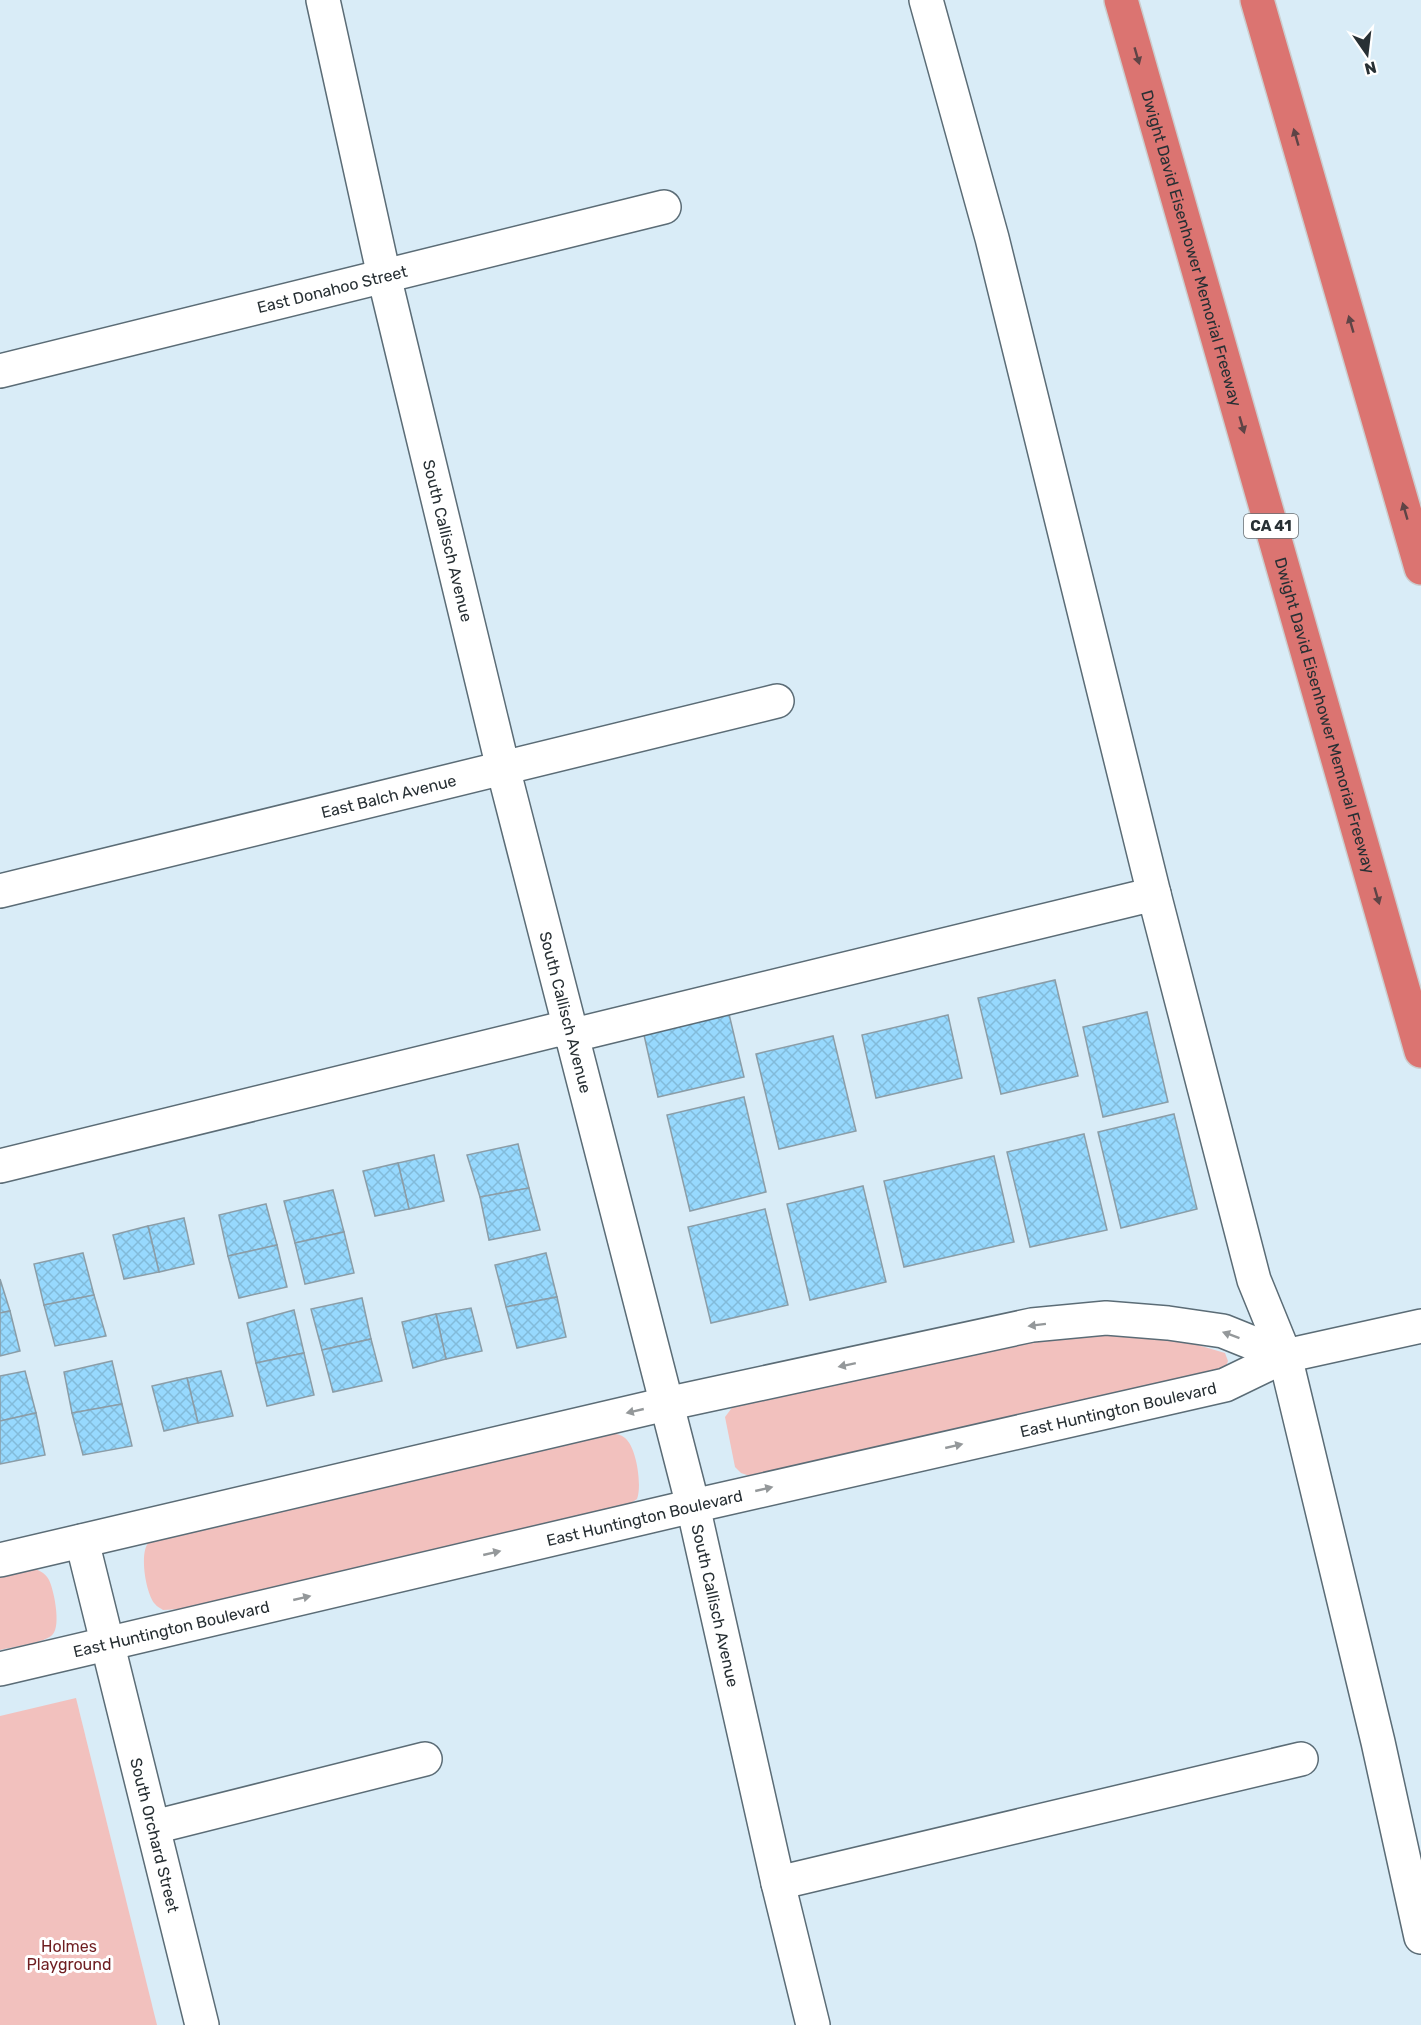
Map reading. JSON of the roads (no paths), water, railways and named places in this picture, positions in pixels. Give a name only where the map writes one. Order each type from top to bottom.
[{"type":"highway","name":"Dwight David Eisenhower Memorial Freeway","points":[[1121,0],[1421,1051]]},
{"type":"highway","points":[[1257,0],[1421,568]]},
{"type":"street","name":"South Callisch Avenue","points":[[322,0],[384,276],[503,768],[693,1506],[778,1883],[813,2025]]},
{"type":"street","points":[[926,0],[992,238],[1154,894],[1254,1280],[1285,1356],[1378,1742],[1421,1937]]},
{"type":"street","name":"East Donahoo Street","points":[[0,371],[664,207]]},
{"type":"street","name":"East Balch Avenue","points":[[0,891],[777,701]]},
{"type":"street","points":[[0,1166],[1154,894]]},
{"type":"street","points":[[0,1560],[666,1404],[1032,1325],[1106,1318],[1223,1331],[1285,1356]]},
{"type":"street","name":"East Huntington Boulevard","points":[[0,1669],[693,1506],[1225,1385],[1285,1356],[1421,1326]]},
{"type":"street","name":"South Orchard Street","points":[[82,1541],[110,1644],[202,2025]]},
{"type":"street","points":[[154,1827],[425,1759]]},
{"type":"street","points":[[778,1883],[1301,1760]]},
{"type":"park label","name":"Holmes Playground","points":[[69,1955]]}]
